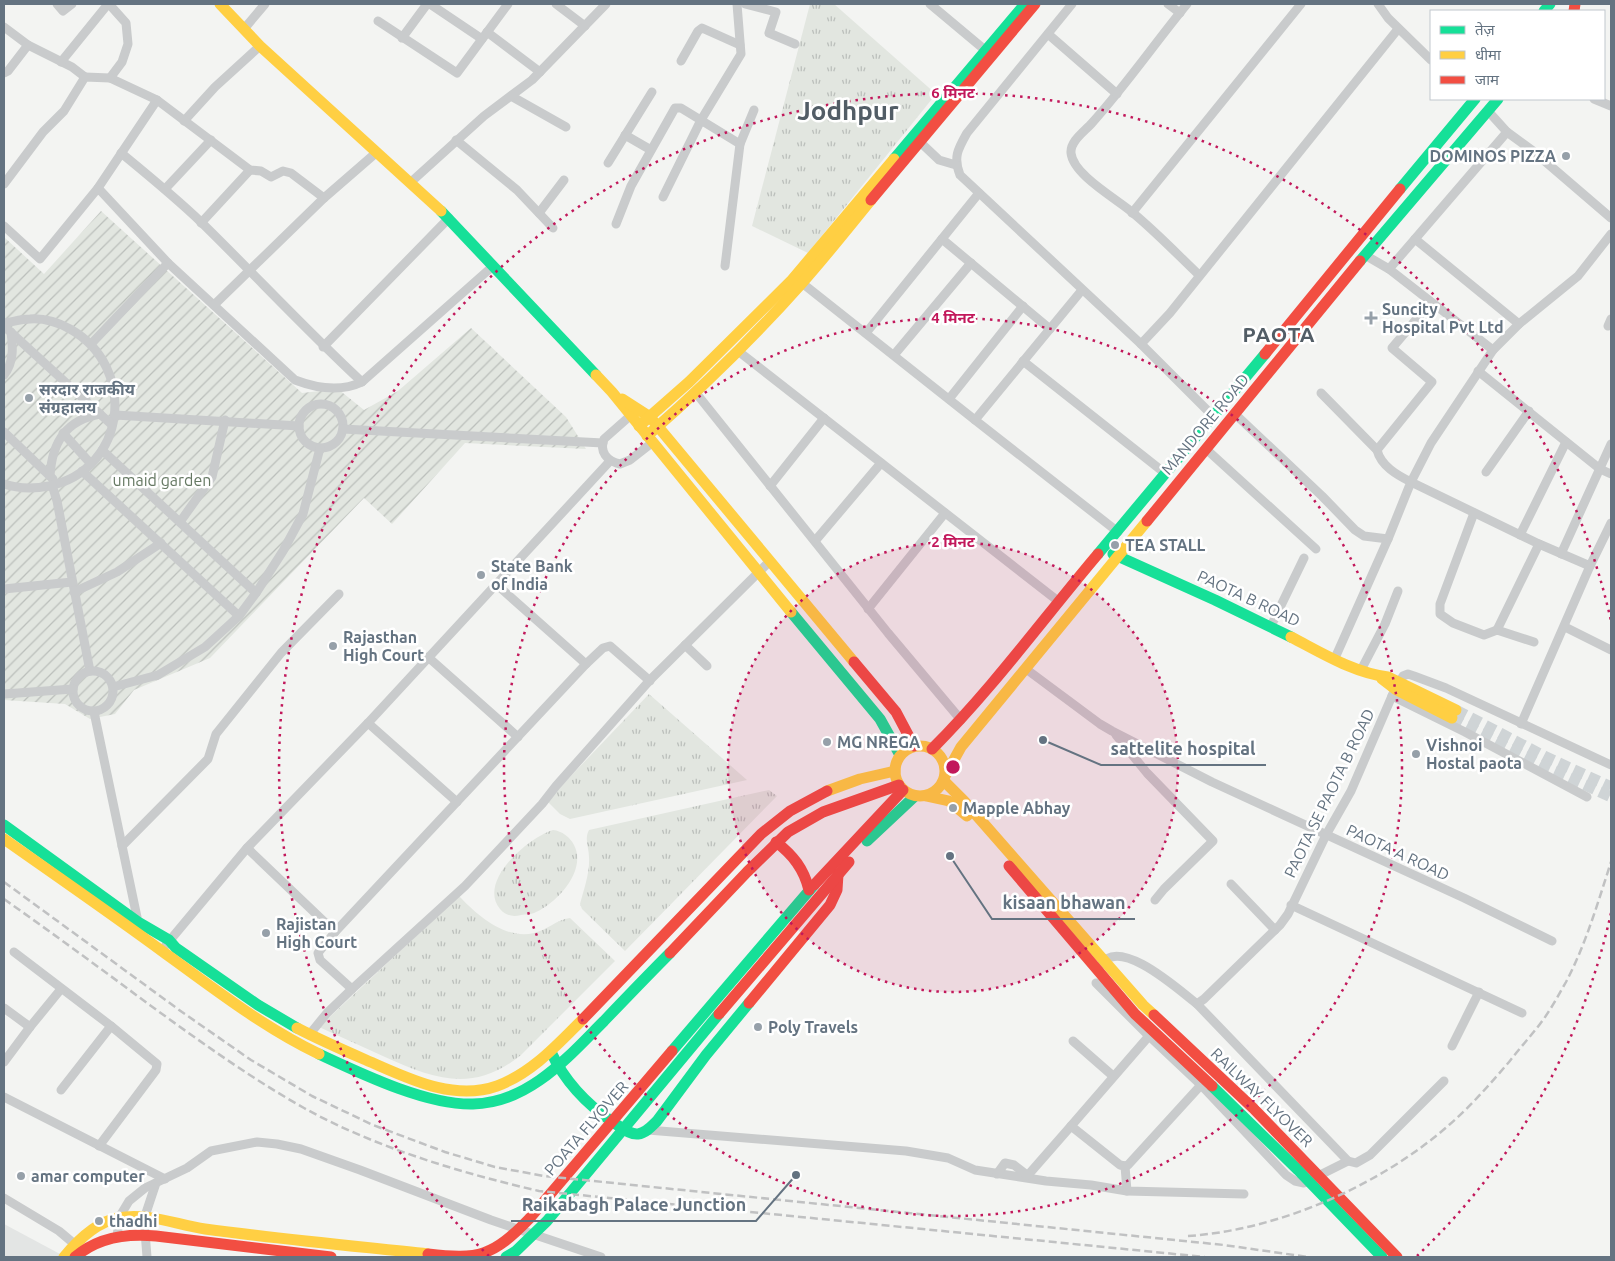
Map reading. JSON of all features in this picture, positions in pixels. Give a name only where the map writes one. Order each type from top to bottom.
[{"type":"main road","points":[[220,4],[260,46],[411,182],[448,218],[612,392],[880,719],[900,755]]},
{"type":"main road","points":[[639,426],[689,382],[791,281],[1025,4]]},
{"type":"main road","points":[[650,439],[658,427],[696,393],[738,351],[802,283],[1035,4]]},
{"type":"main road","name":"MANDORE ROAD","points":[[932,749],[961,720],[1023,647],[1058,601],[1214,417],[1473,100]]},
{"type":"main road","name":"MANDORE ROAD","points":[[944,778],[961,747],[1365,255],[1497,100]]},
{"type":"main road","points":[[612,392],[650,417],[896,712],[914,746]]},
{"type":"main road","name":"PAOTA B ROAD","points":[[1104,547],[1118,558],[1156,573],[1271,626],[1335,658],[1380,677],[1385,683],[1395,689],[1454,714]]},
{"type":"main road","points":[[901,787],[895,771],[900,755],[914,746],[932,749],[943,760],[946,768],[944,778],[940,788],[920,796]]},
{"type":"main road","points":[[4,839],[165,945],[176,948],[282,1020],[309,1035],[398,1074],[436,1088],[476,1091],[496,1086],[530,1068],[551,1052],[736,859],[777,820],[805,801],[820,794],[875,775],[895,771]]},
{"type":"main road","points":[[944,778],[1099,972]]},
{"type":"main road","points":[[4,825],[138,922],[228,1000],[276,1031],[317,1053],[375,1078],[415,1093],[448,1102],[484,1104],[517,1093],[539,1082],[558,1068],[776,842],[788,832],[822,812],[901,787],[920,796],[943,797],[968,816],[1099,972]]},
{"type":"main road","name":"POATA FLYOVER","points":[[120,1216],[186,1226],[452,1257],[476,1256],[491,1252],[508,1242],[529,1219],[790,912],[901,787]]},
{"type":"main road","name":"POATA FLYOVER","points":[[506,1257],[516,1251],[547,1221],[799,920],[872,836],[920,796]]},
{"type":"main road","points":[[776,842],[797,860],[804,872],[809,890]]},
{"type":"main road","points":[[551,1052],[558,1068],[579,1097],[601,1115],[630,1133],[640,1133],[648,1130],[706,1055],[830,905],[838,890],[838,874]]},
{"type":"main road","points":[[642,957],[654,968]]},
{"type":"main road","name":"RAILWAY FLYOVER","points":[[1099,972],[1298,1170],[1382,1257]]},
{"type":"main road","name":"RAILWAY FLYOVER","points":[[1139,1010],[1253,1108],[1397,1257]]},
{"type":"main road","points":[[77,1251],[94,1228],[120,1216]]},
{"type":"main road","points":[[64,1257],[117,1236],[169,1238],[331,1257]]},
{"type":"street","points":[[57,4],[64,11],[72,4]]},
{"type":"street","points":[[61,62],[109,4],[126,23],[128,44],[122,62],[110,78]]},
{"type":"street","points":[[244,29],[265,4]]},
{"type":"street","points":[[402,38],[428,4],[485,35],[540,72]]},
{"type":"street","points":[[378,21],[457,73],[508,4]]},
{"type":"street","points":[[556,4],[585,26]]},
{"type":"street","points":[[663,197],[701,120],[741,54],[737,4]]},
{"type":"street","points":[[745,4],[776,12],[769,33],[795,44]]},
{"type":"street","points":[[930,4],[985,50]]},
{"type":"street","points":[[1072,4],[967,133],[958,150],[956,165],[960,175],[1141,344],[1214,417]]},
{"type":"street","points":[[1168,4],[1180,13]]},
{"type":"street","points":[[1187,4],[1117,94],[1075,140],[1071,151],[1079,169],[1099,188],[1132,212],[1199,275]]},
{"type":"street","points":[[1132,212],[1301,4]]},
{"type":"street","points":[[1378,4],[1398,29],[1430,59]]},
{"type":"street","points":[[411,182],[484,116],[512,96],[540,72],[585,26],[602,5]]},
{"type":"street","points":[[4,27],[28,45],[72,67],[85,77],[110,78],[157,100],[250,170],[261,171],[271,177],[283,171],[291,173],[324,198]]},
{"type":"street","points":[[681,61],[698,31],[702,28],[740,45]]},
{"type":"street","points":[[1141,344],[1170,313],[1398,29]]},
{"type":"street","points":[[1048,34],[1117,94]]},
{"type":"street","points":[[4,72],[8,71],[28,45]]},
{"type":"street","points":[[184,121],[215,87],[260,46]]},
{"type":"street","points":[[4,184],[43,132],[64,111],[85,77]]},
{"type":"street","points":[[608,163],[652,92]]},
{"type":"street","points":[[512,96],[566,127]]},
{"type":"street","points":[[4,226],[40,260],[98,188],[157,100]]},
{"type":"street","points":[[1596,100],[1611,106]]},
{"type":"street","points":[[616,224],[631,186],[676,108],[681,108],[740,144]]},
{"type":"street","points":[[725,266],[740,144],[754,110]]},
{"type":"street","points":[[1488,111],[1507,132],[1533,151],[1611,218]]},
{"type":"street","points":[[1388,269],[1507,132]]},
{"type":"street","points":[[625,135],[651,150]]},
{"type":"street","points":[[165,189],[211,140]]},
{"type":"street","points":[[456,140],[517,190],[553,228]]},
{"type":"street","points":[[920,142],[939,160],[956,165]]},
{"type":"street","points":[[214,305],[324,198],[377,152]]},
{"type":"street","points":[[122,153],[165,189],[201,223],[323,346],[362,382]]},
{"type":"street","points":[[201,223],[250,170]]},
{"type":"street","points":[[539,213],[564,180]]},
{"type":"street","points":[[98,188],[168,263],[295,380],[308,385],[350,388],[362,382],[494,266]]},
{"type":"street","points":[[866,333],[979,193]]},
{"type":"street","points":[[323,346],[448,218]]},
{"type":"street","points":[[1335,658],[1411,482],[1431,443],[1493,350],[1519,324],[1578,276],[1611,234]]},
{"type":"street","points":[[942,238],[1050,329]]},
{"type":"street","points":[[1415,239],[1519,324]]},
{"type":"street","points":[[1365,255],[1388,269],[1493,350]]},
{"type":"street","points":[[894,355],[971,262]]},
{"type":"street","points":[[91,344],[168,263]]},
{"type":"street","points":[[802,283],[1118,532]]},
{"type":"street","points":[[975,420],[1082,290]]},
{"type":"street","points":[[1377,450],[1432,382],[1392,348],[1431,302]]},
{"type":"street","points":[[949,399],[1023,306]]},
{"type":"street","points":[[4,484],[33,489],[74,477],[92,464],[102,450],[109,436],[115,415],[115,394],[106,364],[91,344],[79,334],[48,320],[31,319],[6,327]]},
{"type":"street","points":[[4,375],[12,356],[13,348],[6,327]]},
{"type":"street","points":[[6,327],[112,424]]},
{"type":"street","points":[[738,351],[1058,601]]},
{"type":"street","points":[[1023,361],[1166,474]]},
{"type":"street","points":[[1478,371],[1529,410],[1600,469],[1611,474]]},
{"type":"street","points":[[696,393],[868,609],[961,720]]},
{"type":"street","points":[[1321,394],[1377,450],[1381,459],[1396,474],[1520,535],[1590,566]]},
{"type":"street","points":[[316,404],[323,404],[336,409],[343,422],[343,429],[338,441],[333,445],[320,448],[308,444],[303,439],[299,426],[304,412],[316,404]]},
{"type":"street","points":[[1486,472],[1529,410]]},
{"type":"street","points":[[90,671],[53,482],[53,456],[63,433],[77,421],[87,416],[100,414]]},
{"type":"street","points":[[1235,414],[1322,496],[1354,530],[1364,536],[1388,539]]},
{"type":"street","points":[[115,415],[225,420],[299,426]]},
{"type":"street","points":[[630,416],[608,435],[603,443],[604,452],[610,461],[620,464],[630,460],[650,439]]},
{"type":"street","points":[[770,486],[824,418]]},
{"type":"street","points":[[180,522],[212,477],[225,420]]},
{"type":"street","points":[[343,429],[603,443]]},
{"type":"street","points":[[4,432],[53,482]]},
{"type":"street","points":[[63,433],[92,464]]},
{"type":"street","points":[[1520,535],[1566,442]]},
{"type":"street","points":[[1561,554],[1611,444]]},
{"type":"street","points":[[113,688],[158,674],[205,647],[239,616],[283,551],[303,514],[320,448]]},
{"type":"street","points":[[1206,449],[1316,549]]},
{"type":"street","points":[[102,450],[256,593]]},
{"type":"street","points":[[165,945],[247,848],[368,723],[610,461]]},
{"type":"street","points":[[815,541],[881,463]]},
{"type":"street","points":[[82,471],[239,616]]},
{"type":"street","points":[[868,609],[945,513]]},
{"type":"street","points":[[1474,513],[1440,604],[1440,614],[1453,623],[1484,635],[1497,630],[1534,642]]},
{"type":"street","points":[[1521,724],[1565,627],[1590,566],[1611,523]]},
{"type":"street","points":[[74,592],[117,572],[161,543]]},
{"type":"street","points":[[1497,630],[1539,544]]},
{"type":"street","points":[[1271,626],[1304,558]]},
{"type":"street","points":[[309,1035],[327,1013],[352,989],[465,886],[542,804],[650,681],[770,561]]},
{"type":"street","points":[[4,588],[72,582]]},
{"type":"street","points":[[496,584],[586,664]]},
{"type":"street","points":[[1361,670],[1385,624],[1398,591]]},
{"type":"street","points":[[122,846],[208,759],[216,734],[282,653],[339,594]]},
{"type":"street","points":[[1565,627],[1611,650]]},
{"type":"street","points":[[685,645],[707,666]]},
{"type":"street","points":[[352,989],[318,957],[318,953],[335,932],[586,664],[602,648],[610,646],[650,681]]},
{"type":"street","points":[[428,656],[518,737]]},
{"type":"street","name":"PAOTA A ROAD","points":[[1026,669],[1100,724],[1212,782],[1464,898],[1552,941]]},
{"type":"street","points":[[90,671],[104,674],[109,679],[113,688],[113,695],[108,705],[94,712],[84,709],[77,703],[73,689],[78,677],[90,671]]},
{"type":"street","points":[[1587,797],[1465,732],[1395,689],[1403,676],[1408,674],[1414,676],[1446,688],[1611,766]]},
{"type":"street","points":[[4,694],[73,689]]},
{"type":"street","name":"PAOTA SE PAOTA B ROAD","points":[[1197,1004],[1275,930],[1288,914],[1326,835],[1350,791],[1395,689]]},
{"type":"street","points":[[94,712],[138,922]]},
{"type":"street","points":[[368,723],[457,802]]},
{"type":"street","points":[[1112,730],[1147,773],[1213,841],[1155,900]]},
{"type":"street","points":[[247,848],[335,932]]},
{"type":"street","points":[[1231,884],[1275,930]]},
{"type":"street","points":[[1291,905],[1522,1013]]},
{"type":"street","points":[[14,952],[111,1026],[157,1064],[156,1070],[98,1146]]},
{"type":"street","points":[[1348,1161],[1304,1183],[1295,1181],[1286,1175],[1201,1085],[1148,1036],[1099,972],[1117,956],[1132,959],[1157,973],[1197,1004],[1348,1161],[1356,1163],[1370,1155],[1444,1081]]},
{"type":"street","points":[[4,1062],[61,989]]},
{"type":"street","points":[[1452,1046],[1479,992]]},
{"type":"street","points":[[4,1008],[30,1027]]},
{"type":"street","points":[[62,1090],[111,1026]]},
{"type":"street","points":[[997,1174],[1005,1163],[1014,1165],[1027,1175],[1029,1174],[1148,1036]]},
{"type":"street","points":[[1073,1041],[1113,1076]]},
{"type":"street","points":[[1071,1126],[1120,1165],[1125,1166],[1128,1165],[1201,1085]]},
{"type":"street","points":[[4,1097],[165,1179]]},
{"type":"street","points":[[648,1130],[906,1151],[948,1158],[975,1170],[997,1174],[1127,1191],[1244,1194]]},
{"type":"street","points":[[117,1236],[120,1216],[129,1201],[145,1188],[186,1168],[211,1151],[256,1142],[277,1144],[301,1150],[352,1167],[491,1220],[600,1257]]},
{"type":"street","points":[[1125,1166],[1127,1191]]},
{"type":"street","points":[[147,1257],[144,1219],[156,1183]]},
{"type":"street","points":[[4,1198],[59,1231],[77,1251]]},
{"type":"shaded area","points":[[4,1224],[60,1254],[58,1257],[4,1257]]},
{"type":"green space","points":[[810,4],[834,4],[936,94],[808,253],[752,226]]},
{"type":"green space","name":"umaid garden","points":[[101,211],[302,393],[338,389],[364,410],[398,391],[471,328],[566,417],[586,449],[465,443],[392,524],[364,498],[210,658],[134,690],[115,714],[90,719],[65,704],[4,700],[4,237],[44,274]]},
{"type":"green space","points":[[649,694],[747,780],[570,819],[560,814],[547,801]]},
{"type":"green space","points":[[769,790],[777,796],[625,951],[582,909],[580,904],[589,869],[587,840],[589,830]]},
{"type":"green space","points":[[553,830],[563,833],[568,837],[574,845],[577,855],[577,865],[568,884],[553,901],[534,913],[515,916],[505,913],[500,909],[495,898],[495,886],[500,874],[509,862],[531,841]]},
{"type":"green space","points":[[459,896],[483,918],[513,933],[534,933],[570,918],[615,961],[521,1055],[504,1067],[487,1075],[454,1079],[421,1072],[319,1027]]},
{"type":"tunnel","points":[[1456,710],[1544,756],[1611,787]]},
{"type":"tunnel","points":[[1452,718],[1540,764],[1611,797]]},
{"type":"railway","points":[[1188,1236],[1258,1225],[1327,1201],[1361,1185],[1392,1167],[1422,1147],[1449,1125],[1473,1103],[1551,1009],[1580,953],[1611,862]]},
{"type":"railway","points":[[4,882],[251,1060],[312,1096],[373,1125],[445,1152],[495,1167],[544,1176],[1224,1245],[1308,1257]]},
{"type":"railway","points":[[4,899],[205,1044],[244,1071],[304,1108],[359,1135],[389,1147],[479,1176],[539,1191],[1205,1257]]},
{"type":"traffic: fast","points":[[894,159],[1025,4]]},
{"type":"traffic: fast","points":[[1545,10],[1550,4]]},
{"type":"traffic: fast","points":[[1400,189],[1474,100]]},
{"type":"traffic: fast","points":[[1360,261],[1497,100]]},
{"type":"traffic: fast","points":[[441,211],[596,375]]},
{"type":"traffic: fast","points":[[1098,554],[1265,354]]},
{"type":"traffic: fast","points":[[1113,554],[1291,637]]},
{"type":"traffic: fast","points":[[791,612],[880,719],[900,755]]},
{"type":"traffic: fast","points":[[867,841],[915,796]]},
{"type":"traffic: fast","points":[[4,825],[138,922],[169,940],[176,948],[258,1005],[297,1028]]},
{"type":"traffic: fast","points":[[672,1051],[814,885]]},
{"type":"traffic: fast","points":[[319,1054],[394,1087],[415,1094],[455,1103],[493,1102],[512,1096],[546,1076],[590,1035],[670,953]]},
{"type":"traffic: fast","points":[[551,1052],[570,1083],[585,1100],[604,1116],[626,1130],[635,1134],[641,1133],[649,1129],[657,1121],[706,1055],[749,1003]]},
{"type":"traffic: fast","points":[[506,1257],[516,1251],[547,1221],[719,1014]]},
{"type":"traffic: fast","points":[[1212,1086],[1298,1170],[1382,1257]]},
{"type":"traffic: slow","points":[[220,4],[260,46],[441,211]]},
{"type":"traffic: slow","points":[[639,426],[689,382],[791,281],[894,159]]},
{"type":"traffic: slow","points":[[647,436],[708,381],[765,323],[811,273],[871,200]]},
{"type":"traffic: slow","points":[[596,375],[612,392],[791,612]]},
{"type":"traffic: slow","points":[[622,399],[650,417],[854,662]]},
{"type":"traffic: slow","points":[[945,776],[961,747],[1147,521]]},
{"type":"traffic: slow","points":[[1291,637],[1351,667],[1388,677],[1456,710]]},
{"type":"traffic: slow","points":[[1382,679],[1395,689],[1452,718]]},
{"type":"traffic: slow","points":[[915,746],[925,746],[938,753],[945,766],[945,771],[945,776],[938,789],[925,796],[915,796],[906,792],[899,785],[895,776],[895,766],[899,757],[906,750],[915,746]]},
{"type":"traffic: slow","points":[[827,791],[860,779],[895,771]]},
{"type":"traffic: slow","points":[[944,781],[964,801],[1143,1005],[1154,1015]]},
{"type":"traffic: slow","points":[[926,796],[949,801],[967,816]]},
{"type":"traffic: slow","points":[[4,839],[240,1007],[278,1032],[319,1054]]},
{"type":"traffic: slow","points":[[297,1028],[340,1049],[413,1080],[446,1089],[463,1091],[497,1086],[522,1074],[564,1039],[583,1019]]},
{"type":"traffic: slow","points":[[64,1257],[81,1238],[102,1223],[129,1217],[151,1218],[233,1233],[428,1254]]},
{"type":"traffic: jam","points":[[871,200],[1035,4]]},
{"type":"traffic: jam","points":[[1574,10],[1575,4]]},
{"type":"traffic: jam","points":[[1265,354],[1400,189]]},
{"type":"traffic: jam","points":[[1147,521],[1360,261]]},
{"type":"traffic: jam","points":[[932,749],[997,678],[1098,554]]},
{"type":"traffic: jam","points":[[854,662],[896,712],[914,746]]},
{"type":"traffic: jam","points":[[670,953],[788,832],[823,812],[899,785]]},
{"type":"traffic: jam","points":[[814,885],[903,790]]},
{"type":"traffic: jam","points":[[583,1019],[761,834],[790,811],[827,791]]},
{"type":"traffic: jam","points":[[776,842],[797,863],[804,875],[809,890]]},
{"type":"traffic: jam","points":[[719,1014],[849,862]]},
{"type":"traffic: jam","points":[[1009,866],[1135,1014],[1212,1086]]},
{"type":"traffic: jam","points":[[749,1003],[830,905],[837,890],[838,874]]},
{"type":"traffic: jam","points":[[1154,1015],[1253,1108],[1397,1257]]},
{"type":"traffic: jam","points":[[428,1254],[446,1256],[473,1255],[484,1253],[505,1241],[529,1219],[672,1051]]},
{"type":"traffic: jam","points":[[75,1257],[84,1250],[103,1241],[134,1235],[331,1257]]},
{"type":"place","name":"DOMINOS PIZZA","points":[[1566,156]]},
{"type":"place","name":"Suncity Hospital Pvt Ltd","points":[[1371,318]]},
{"type":"place","name":"सरदार राजकीय संग्रहालय","points":[[29,398]]},
{"type":"place","name":"TEA STALL","points":[[1115,545]]},
{"type":"place","name":"State Bank of India","points":[[481,575]]},
{"type":"place","name":"Rajasthan High Court","points":[[333,646]]},
{"type":"place","name":"sattelite hospital","points":[[1043,740]]},
{"type":"place","name":"MG NREGA","points":[[827,742]]},
{"type":"place","name":"Vishnoi Hostal paota","points":[[1416,754]]},
{"type":"place","name":"Mapple Abhay","points":[[953,808]]},
{"type":"place","name":"kisaan bhawan","points":[[950,856]]},
{"type":"place","name":"Rajistan High Court","points":[[266,933]]},
{"type":"place","name":"Poly Travels","points":[[758,1027]]},
{"type":"place","name":"Raikabagh Palace Junction","points":[[796,1175]]},
{"type":"place","name":"amar computer","points":[[21,1176]]},
{"type":"place","name":"thadhi","points":[[99,1221]]},
{"type":"district","name":"Jodhpur","points":[[848,111]]},
{"type":"district","name":"PAOTA","points":[[1279,335]]}]
